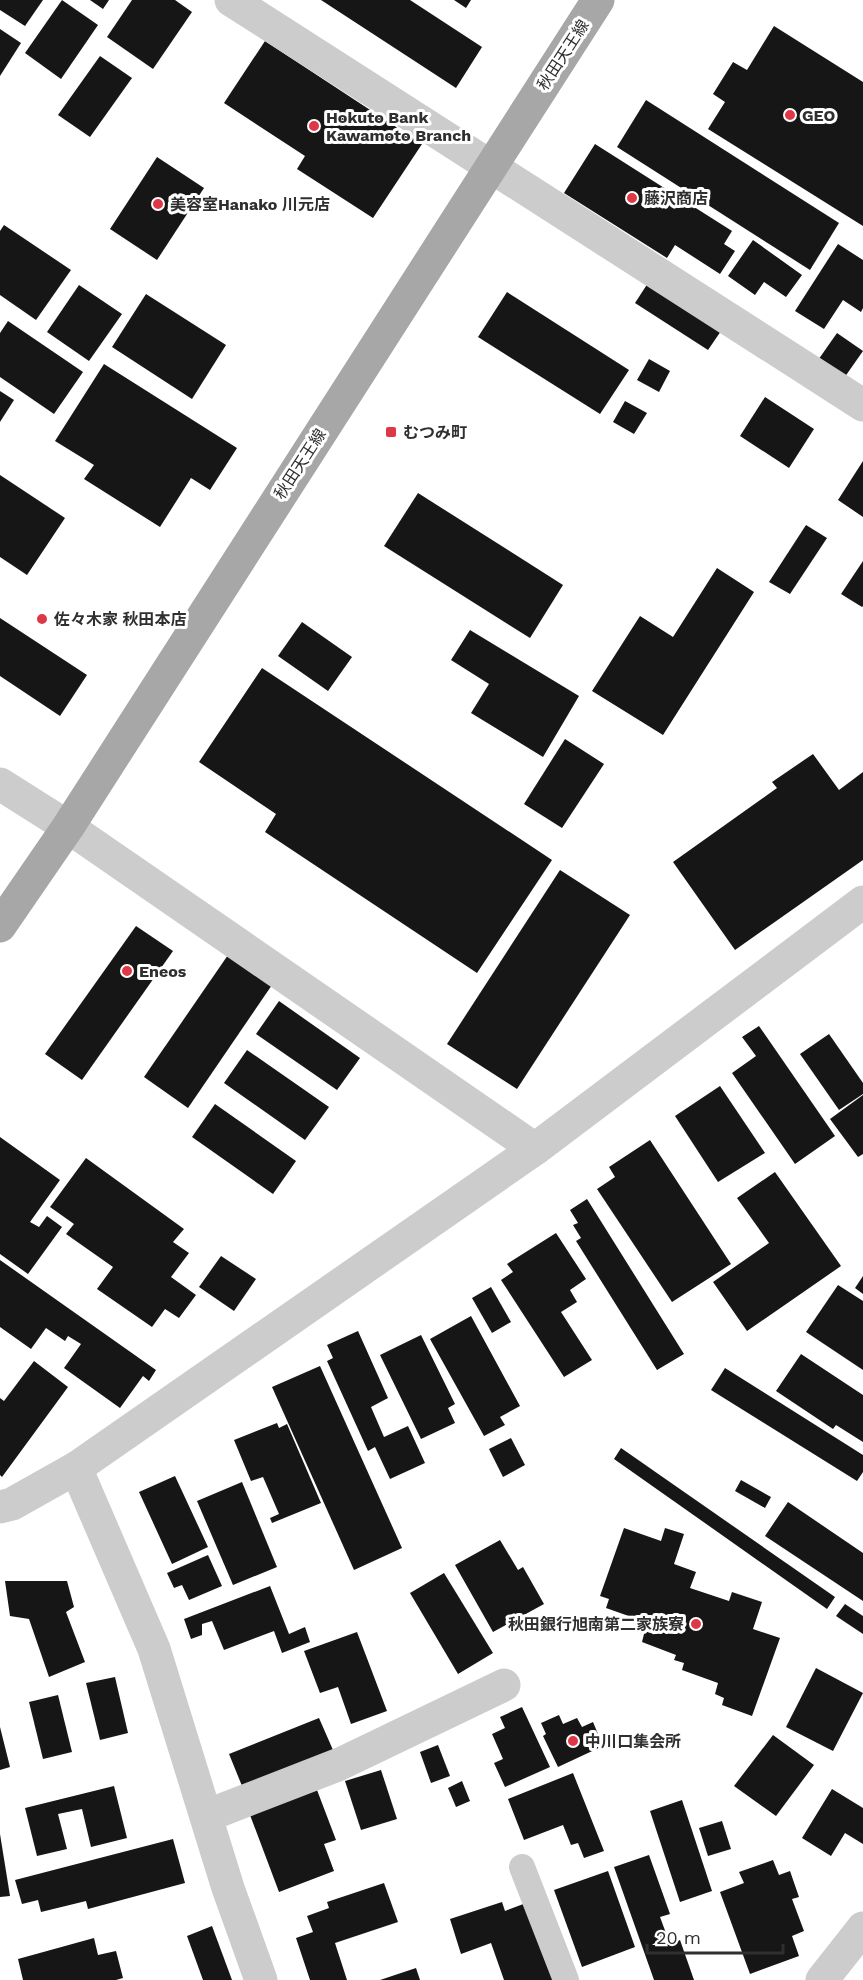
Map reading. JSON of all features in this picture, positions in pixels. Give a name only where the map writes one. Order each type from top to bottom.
[{"type":"main road","name":"秋田天王線","points":[[0,926],[68,827],[598,0]]},
{"type":"street","points":[[231,0],[863,405]]},
{"type":"street","points":[[0,784],[68,827],[535,1149]]},
{"type":"street","points":[[0,1507],[12,1504],[76,1468],[535,1149],[863,902]]},
{"type":"street","points":[[76,1468],[154,1649],[228,1888],[261,1980]]},
{"type":"street","points":[[206,1816],[340,1764],[504,1686]]},
{"type":"street","points":[[822,1980],[863,1928]]},
{"type":"lane","points":[[522,1867],[566,1980]]},
{"type":"building","points":[[0,0],[43,0],[25,26],[0,10]]},
{"type":"building","points":[[62,0],[98,25],[61,79],[25,53]]},
{"type":"building","points":[[90,0],[109,0],[103,9]]},
{"type":"building","points":[[132,0],[175,0],[192,12],[153,69],[107,37]]},
{"type":"building","points":[[321,0],[410,0],[482,47],[456,88]]},
{"type":"building","points":[[454,0],[471,0],[466,8]]},
{"type":"building","name":"GEO","points":[[774,26],[863,82],[863,226],[708,129],[725,102],[713,94],[733,62],[747,70]]},
{"type":"building","points":[[0,29],[21,43],[0,76]]},
{"type":"building","points":[[265,41],[422,144],[373,218],[297,169],[305,156],[224,103]]},
{"type":"building","points":[[100,56],[132,78],[90,137],[58,115]]},
{"type":"building","points":[[646,100],[839,223],[810,270],[617,147]]},
{"type":"building","points":[[595,144],[732,231],[724,244],[735,251],[720,274],[675,245],[667,258],[564,193]]},
{"type":"building","points":[[157,157],[204,188],[157,260],[110,229]]},
{"type":"building","points":[[4,225],[71,270],[36,320],[0,295],[0,231]]},
{"type":"building","points":[[753,240],[802,275],[786,297],[764,282],[755,295],[728,276]]},
{"type":"building","points":[[838,244],[863,260],[863,308],[861,312],[843,300],[824,329],[795,311]]},
{"type":"building","points":[[648,283],[721,331],[708,350],[635,303]]},
{"type":"building","points":[[79,285],[122,314],[89,361],[47,332]]},
{"type":"building","points":[[507,292],[629,370],[600,414],[478,337]]},
{"type":"building","points":[[146,294],[226,345],[192,399],[112,347]]},
{"type":"building","points":[[8,321],[83,372],[54,414],[0,377],[0,333]]},
{"type":"building","points":[[837,333],[863,351],[842,381],[816,363]]},
{"type":"building","points":[[649,359],[670,371],[659,392],[637,380]]},
{"type":"building","points":[[104,364],[237,448],[210,490],[191,478],[160,527],[84,479],[94,465],[55,441]]},
{"type":"building","points":[[0,391],[14,400],[0,422]]},
{"type":"building","points":[[765,397],[814,429],[789,468],[740,436]]},
{"type":"building","points":[[625,401],[647,413],[634,434],[613,422]]},
{"type":"building","points":[[863,461],[863,517],[838,500]]},
{"type":"building","points":[[0,475],[65,518],[27,575],[0,557]]},
{"type":"building","points":[[418,493],[563,585],[530,638],[384,546]]},
{"type":"building","points":[[806,525],[827,538],[790,594],[769,582]]},
{"type":"building","points":[[863,561],[863,606],[862,607],[841,594]]},
{"type":"building","points":[[717,568],[754,592],[663,735],[592,691],[640,616],[673,637]]},
{"type":"building","points":[[0,618],[87,675],[60,716],[0,676]]},
{"type":"building","points":[[302,622],[352,657],[328,691],[278,656]]},
{"type":"building","points":[[470,630],[579,696],[543,757],[471,713],[489,684],[451,660]]},
{"type":"building","points":[[262,668],[552,860],[477,973],[265,832],[276,814],[199,762]]},
{"type":"building","points":[[565,739],[604,764],[562,828],[524,804]]},
{"type":"building","points":[[813,754],[839,790],[863,772],[863,860],[735,950],[673,862],[777,788],[772,782]]},
{"type":"building","points":[[560,870],[630,915],[517,1089],[447,1044]]},
{"type":"building","points":[[136,926],[173,951],[82,1080],[45,1054]]},
{"type":"building","points":[[228,955],[272,985],[188,1108],[144,1077]]},
{"type":"building","points":[[279,1001],[360,1058],[337,1090],[256,1034]]},
{"type":"building","points":[[759,1026],[835,1136],[795,1164],[732,1073],[756,1056],[742,1037]]},
{"type":"building","points":[[829,1034],[863,1083],[863,1094],[839,1110],[800,1054]]},
{"type":"building","points":[[247,1050],[329,1107],[305,1140],[224,1083]]},
{"type":"building","points":[[720,1086],[765,1153],[718,1182],[675,1116]]},
{"type":"building","points":[[863,1095],[863,1154],[858,1157],[830,1119]]},
{"type":"building","points":[[215,1104],[296,1161],[273,1194],[192,1137]]},
{"type":"building","points":[[0,1137],[60,1180],[30,1222],[39,1227],[47,1216],[62,1227],[28,1274],[0,1254]]},
{"type":"building","points":[[650,1140],[731,1264],[672,1302],[597,1189],[615,1177],[609,1167]]},
{"type":"building","points":[[86,1158],[184,1229],[173,1242],[189,1253],[171,1277],[196,1295],[179,1318],[165,1309],[152,1327],[97,1289],[113,1267],[66,1234],[74,1224],[50,1207]]},
{"type":"building","points":[[775,1172],[841,1266],[747,1331],[713,1282],[769,1243],[737,1198]]},
{"type":"building","points":[[587,1199],[684,1354],[657,1370],[576,1241],[581,1238],[573,1225],[578,1223],[570,1210]]},
{"type":"building","points":[[556,1233],[586,1279],[570,1290],[577,1302],[561,1312],[592,1360],[564,1377],[501,1280],[513,1272],[507,1264]]},
{"type":"building","points":[[221,1256],[256,1279],[234,1311],[199,1287]]},
{"type":"building","points":[[0,1260],[156,1370],[149,1381],[143,1376],[120,1408],[64,1368],[81,1344],[68,1336],[65,1341],[46,1328],[31,1349],[0,1327]]},
{"type":"building","points":[[863,1276],[863,1294],[855,1288]]},
{"type":"building","points":[[838,1285],[863,1301],[863,1370],[806,1332]]},
{"type":"building","points":[[491,1287],[511,1322],[492,1333],[472,1298]]},
{"type":"building","points":[[471,1316],[520,1406],[500,1417],[505,1425],[484,1436],[430,1339]]},
{"type":"building","points":[[358,1331],[388,1398],[371,1407],[384,1437],[408,1426],[425,1463],[390,1479],[375,1447],[368,1451],[327,1361],[333,1358],[327,1345]]},
{"type":"building","points":[[421,1335],[455,1404],[448,1408],[455,1423],[421,1439],[380,1355]]},
{"type":"building","points":[[801,1354],[863,1395],[863,1442],[836,1425],[833,1429],[776,1391]]},
{"type":"building","points":[[34,1361],[68,1387],[2,1477],[0,1475],[0,1398],[4,1401]]},
{"type":"building","points":[[320,1366],[402,1548],[354,1570],[272,1387]]},
{"type":"building","points":[[725,1368],[863,1455],[863,1472],[857,1481],[711,1390]]},
{"type":"building","points":[[277,1423],[279,1428],[287,1424],[321,1503],[272,1523],[270,1518],[279,1514],[263,1477],[251,1481],[234,1440]]},
{"type":"building","points":[[511,1438],[525,1465],[503,1477],[489,1449]]},
{"type":"building","points":[[621,1448],[835,1597],[827,1609],[614,1459]]},
{"type":"building","points":[[175,1476],[208,1547],[172,1564],[139,1492]]},
{"type":"building","points":[[741,1480],[771,1497],[765,1508],[735,1491]]},
{"type":"building","points":[[242,1482],[277,1567],[233,1585],[197,1501]]},
{"type":"building","points":[[788,1502],[863,1553],[863,1601],[765,1536]]},
{"type":"building","name":"秋田銀行旭南第二家族寮","points":[[624,1528],[661,1541],[665,1528],[684,1534],[674,1564],[696,1572],[690,1588],[729,1601],[732,1592],[762,1602],[753,1629],[780,1638],[752,1716],[722,1705],[724,1698],[715,1694],[718,1683],[682,1670],[684,1663],[674,1660],[676,1655],[642,1642],[644,1634],[636,1632],[640,1620],[606,1608],[609,1599],[600,1596]]},
{"type":"building","points":[[500,1540],[518,1570],[523,1567],[544,1604],[493,1632],[455,1565]]},
{"type":"building","points":[[208,1555],[222,1586],[189,1600],[182,1585],[174,1588],[167,1573]]},
{"type":"building","points":[[444,1573],[493,1653],[458,1674],[410,1593]]},
{"type":"building","points":[[5,1581],[67,1581],[74,1607],[66,1612],[85,1662],[49,1677],[29,1619],[10,1616]]},
{"type":"building","points":[[270,1586],[289,1634],[305,1627],[310,1642],[282,1653],[274,1631],[224,1650],[212,1621],[202,1624],[202,1635],[191,1639],[184,1619]]},
{"type":"building","points":[[845,1604],[863,1616],[863,1634],[836,1616]]},
{"type":"building","points":[[357,1632],[387,1711],[351,1724],[338,1687],[320,1693],[304,1651]]},
{"type":"building","points":[[816,1668],[863,1693],[833,1751],[786,1727]]},
{"type":"building","points":[[115,1677],[128,1733],[100,1740],[86,1683]]},
{"type":"building","points":[[58,1695],[72,1752],[43,1759],[29,1702]]},
{"type":"building","points":[[522,1707],[550,1767],[505,1787],[494,1763],[503,1759],[492,1734],[505,1728],[500,1717]]},
{"type":"building","name":"中川口集会所","points":[[559,1715],[563,1724],[577,1718],[582,1727],[593,1722],[603,1746],[558,1767],[543,1736],[546,1734],[541,1723]]},
{"type":"building","points":[[319,1718],[333,1750],[242,1786],[229,1754]]},
{"type":"building","points":[[0,1727],[10,1767],[0,1770]]},
{"type":"building","points":[[773,1735],[814,1765],[776,1816],[734,1786]]},
{"type":"building","points":[[438,1745],[450,1776],[431,1783],[420,1752]]},
{"type":"building","points":[[381,1770],[397,1819],[361,1830],[345,1781]]},
{"type":"building","points":[[573,1773],[604,1851],[584,1858],[578,1843],[571,1845],[563,1825],[524,1840],[508,1799]]},
{"type":"building","points":[[462,1781],[470,1801],[456,1807],[448,1788]]},
{"type":"building","points":[[114,1786],[127,1838],[91,1847],[82,1809],[58,1814],[67,1849],[37,1856],[25,1808]]},
{"type":"building","points":[[832,1789],[863,1808],[863,1844],[845,1833],[831,1856],[802,1838]]},
{"type":"building","points":[[317,1790],[336,1840],[324,1844],[334,1871],[279,1892],[250,1815]]},
{"type":"building","points":[[682,1800],[712,1891],[680,1902],[650,1811]]},
{"type":"building","points":[[722,1821],[731,1849],[708,1856],[699,1828]]},
{"type":"building","points":[[0,1834],[10,1896],[0,1897]]},
{"type":"building","points":[[173,1839],[185,1883],[88,1909],[86,1901],[41,1912],[38,1900],[22,1904],[15,1880]]},
{"type":"building","points":[[649,1855],[670,1914],[660,1917],[670,1944],[680,1940],[694,1980],[654,1980],[614,1867]]},
{"type":"building","points":[[773,1860],[779,1875],[790,1871],[799,1897],[792,1899],[804,1931],[792,1936],[799,1956],[750,1974],[720,1892],[744,1883],[739,1872]]},
{"type":"building","points":[[608,1871],[635,1947],[582,1967],[554,1890]]},
{"type":"building","points":[[384,1883],[398,1922],[335,1943],[347,1980],[310,1980],[296,1938],[313,1932],[307,1916],[329,1908],[327,1902]]},
{"type":"building","points":[[502,1902],[505,1911],[526,1903],[553,1980],[504,1980],[491,1943],[461,1954],[450,1919]]},
{"type":"building","points":[[212,1926],[232,1980],[203,1980],[187,1936]]},
{"type":"building","points":[[94,1938],[98,1955],[116,1951],[123,1978],[116,1980],[23,1980],[18,1959]]},
{"type":"building","points":[[416,1968],[420,1980],[380,1980]]},
{"type":"place","name":"GEO","points":[[790,115]]},
{"type":"place","name":"Hokuto Bank Kawamoto Branch","points":[[314,126]]},
{"type":"place","name":"藤沢商店","points":[[632,198]]},
{"type":"place","name":"美容室Hanako 川元店","points":[[158,204]]},
{"type":"place","name":"むつみ町","points":[[391,432]]},
{"type":"place","name":"佐々木家 秋田本店","points":[[42,619]]},
{"type":"place","name":"Eneos","points":[[127,971]]},
{"type":"place","name":"秋田銀行旭南第二家族寮","points":[[696,1624]]},
{"type":"place","name":"中川口集会所","points":[[573,1741]]}]
